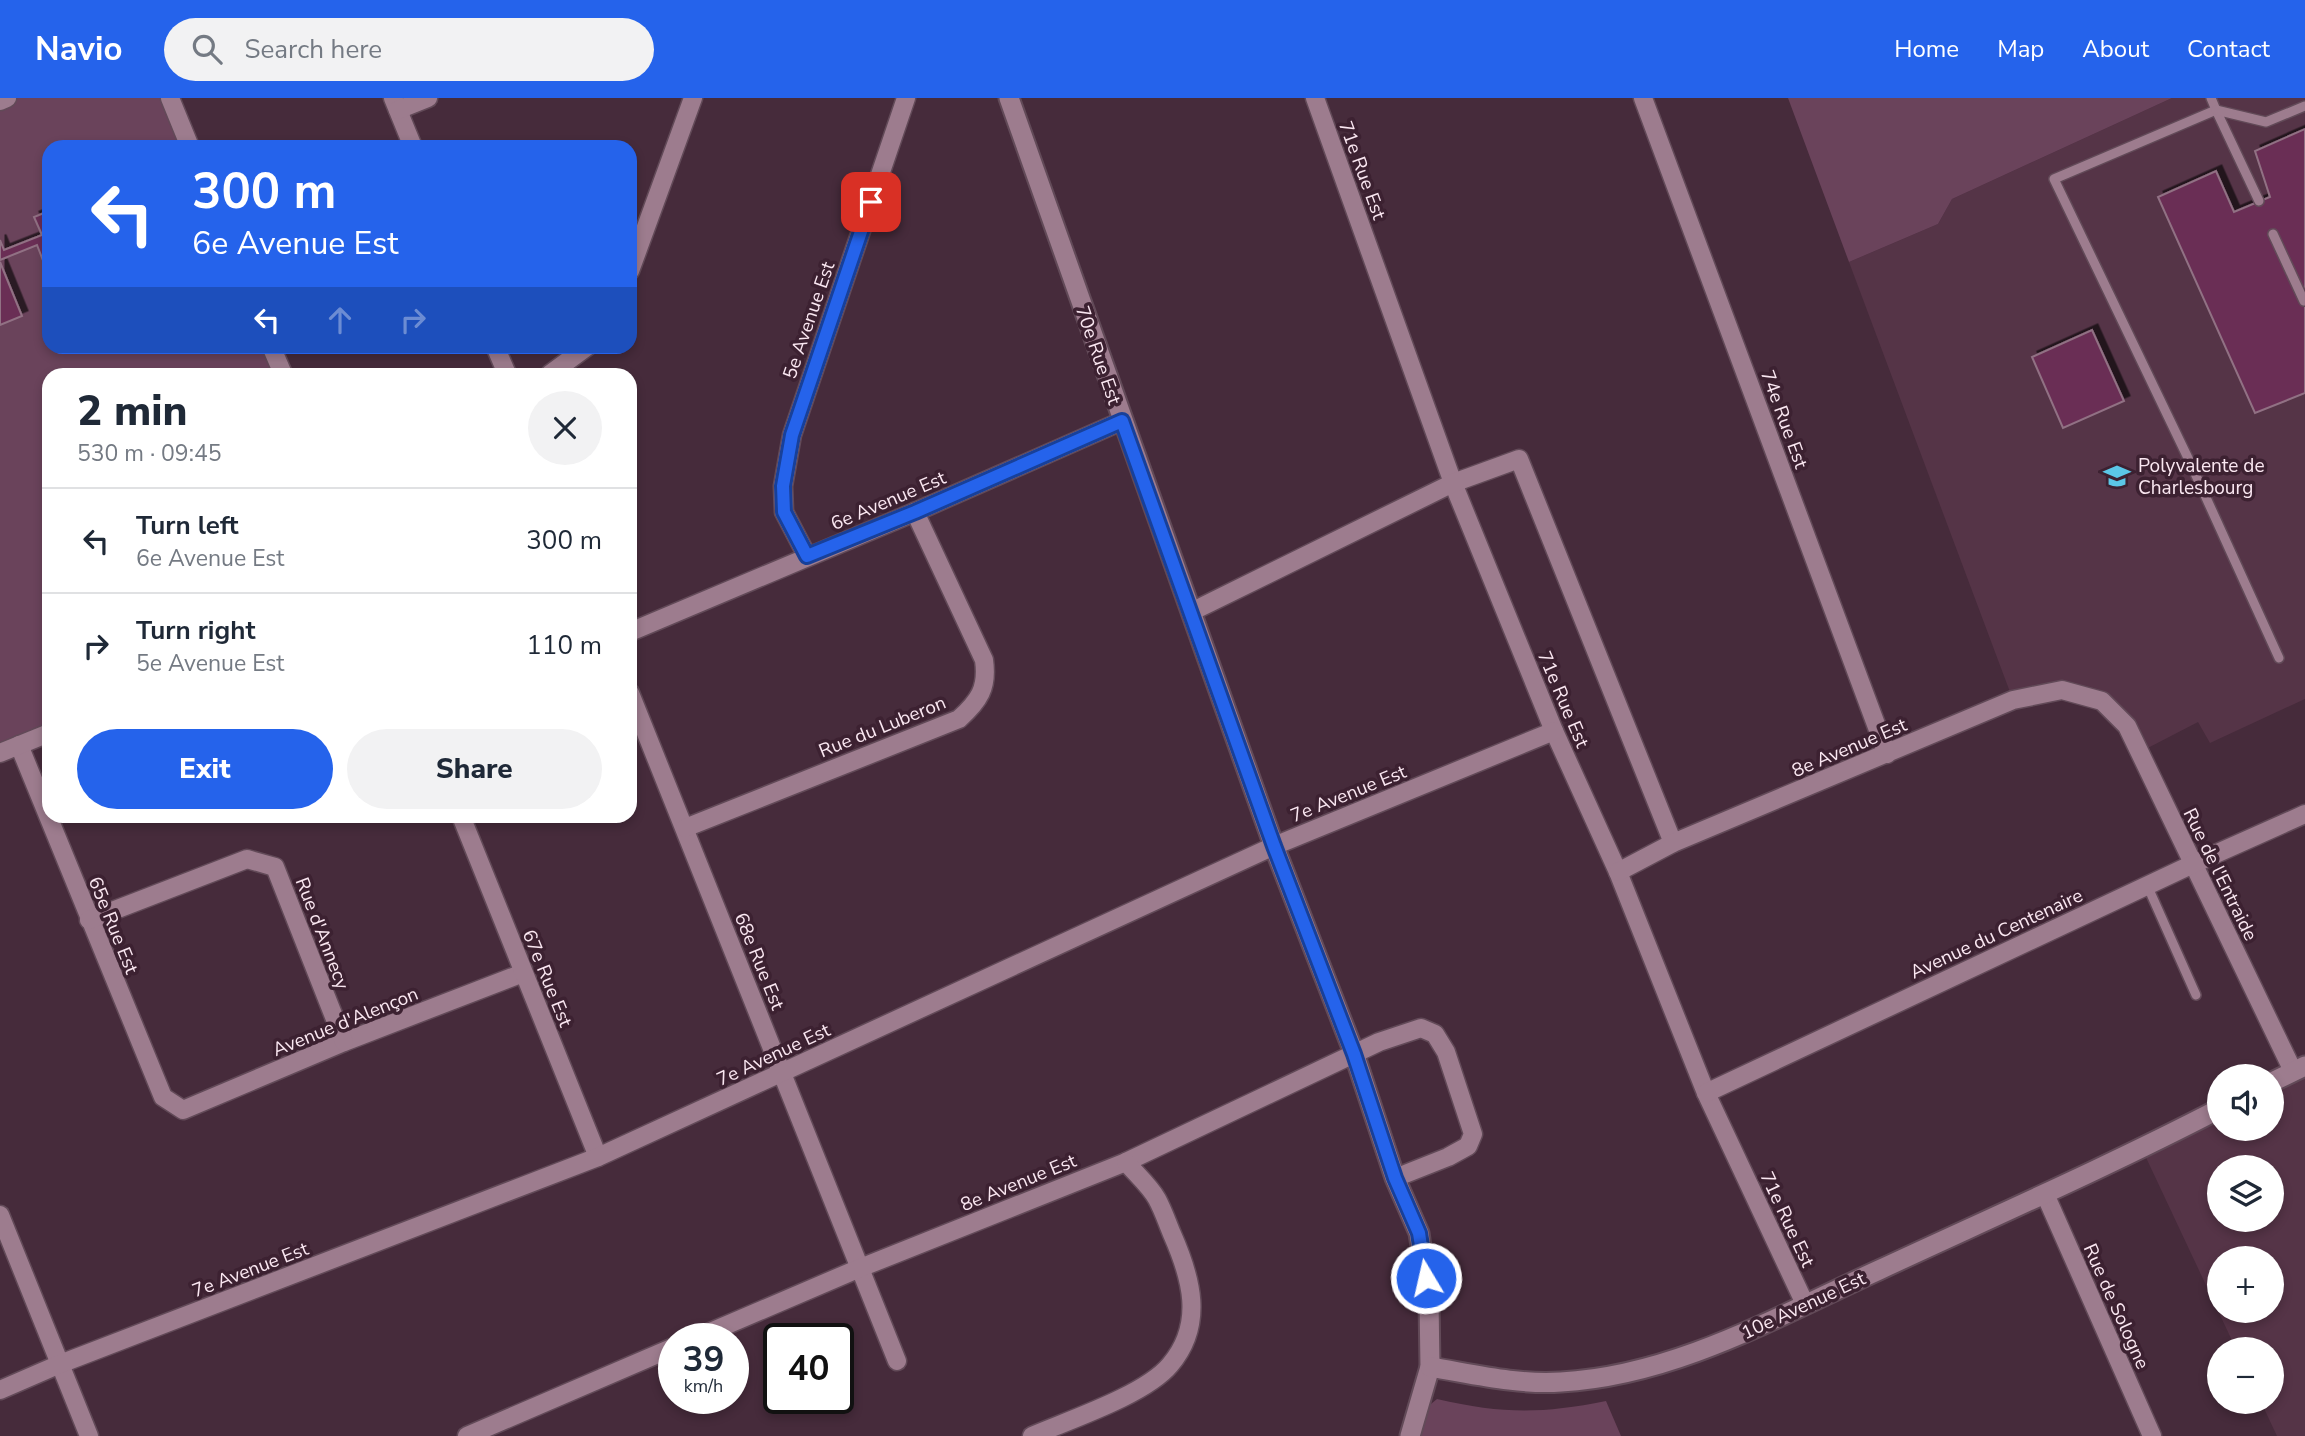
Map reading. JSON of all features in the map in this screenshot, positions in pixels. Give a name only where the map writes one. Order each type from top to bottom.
[{"type":"street","points":[[0,101],[7,98]]},
{"type":"street","points":[[170,98],[187,140]]},
{"type":"street","points":[[410,140],[395,104],[428,98]]},
{"type":"street","points":[[637,252],[693,98]]},
{"type":"street","name":"5e Avenue Est","points":[[807,556],[784,512],[783,486],[792,435],[906,98]]},
{"type":"street","name":"70e Rue Est","points":[[1009,98],[1274,846],[1354,1054],[1395,1178],[1419,1233],[1429,1300],[1430,1367]]},
{"type":"street","name":"71e Rue Est","points":[[1315,98],[1453,483],[1553,732],[1619,872],[1706,1093],[1805,1304]]},
{"type":"street","name":"74e Rue Est","points":[[1643,98],[1887,754]]},
{"type":"street","points":[[558,368],[577,354]]},
{"type":"street","name":"6e Avenue Est","points":[[637,629],[1122,421]]},
{"type":"street","points":[[1191,612],[1453,483],[1519,459],[1673,843]]},
{"type":"street","name":"Rue du Luberon","points":[[685,828],[958,719],[975,705],[987,678],[984,660],[915,512]]},
{"type":"street","name":"8e Avenue Est","points":[[1619,872],[1673,843],[2013,700],[2062,690],[2102,701]]},
{"type":"street","name":"Rue de l'Entraide","points":[[2102,701],[2127,726],[2193,864],[2299,1068]]},
{"type":"street","name":"68e Rue Est","points":[[637,710],[897,1361]]},
{"type":"street","name":"7e Avenue Est","points":[[0,1390],[598,1157],[1274,846],[1553,732]]},
{"type":"street","points":[[0,753],[42,736]]},
{"type":"street","name":"65e Rue Est","points":[[19,746],[42,803]]},
{"type":"street","name":"Avenue du Centenaire","points":[[1706,1093],[2147,885],[2305,814]]},
{"type":"street","name":"65e Rue Est","points":[[50,823],[163,1097],[183,1110]]},
{"type":"street","name":"67e Rue Est","points":[[464,823],[598,1157]]},
{"type":"street","name":"Rue d'Annecy","points":[[89,920],[247,859],[275,867],[344,1042]]},
{"type":"street","name":"Avenue d'Alençon","points":[[183,1110],[344,1042],[523,973]]},
{"type":"street","name":"8e Avenue Est","points":[[731,1323],[860,1268],[1126,1162],[1354,1054],[1403,1032],[1421,1028],[1435,1034],[1446,1052],[1473,1134],[1468,1146],[1395,1178]]},
{"type":"street","name":"10e Avenue Est","points":[[1430,1367],[1518,1381],[1561,1382],[1621,1374],[1699,1352],[2142,1149],[2207,1115]]},
{"type":"street","points":[[1032,1436],[1133,1392],[1170,1366],[1186,1340],[1191,1317],[1192,1290],[1186,1264],[1156,1198],[1126,1162]]},
{"type":"street","name":"Rue de Sologne","points":[[2045,1194],[2152,1436]]},
{"type":"street","points":[[0,1215],[89,1436]]},
{"type":"street","points":[[467,1436],[658,1354]]},
{"type":"street","points":[[1410,1436],[1430,1367]]},
{"type":"lane","points":[[2211,98],[2259,201]]},
{"type":"lane","points":[[2279,658],[2188,458],[2054,179],[2216,110],[2266,122],[2305,106]]},
{"type":"lane","points":[[2273,234],[2304,301]]},
{"type":"lane","points":[[2147,885],[2196,995]]},
{"type":"shaded area","points":[[7,98],[170,98],[187,140],[42,140],[42,354],[274,354],[280,368],[42,368],[42,736],[0,753],[0,101]]},
{"type":"shaded area","points":[[1788,98],[2172,98],[1952,199],[1938,224],[1849,262]]},
{"type":"shaded area","name":"Polyvalente de Charlesbourg","points":[[2172,98],[2305,98],[2305,699],[2210,743],[2198,722],[2140,752],[2102,701],[2062,690],[2013,700],[1849,262],[1938,224],[1952,199]]},
{"type":"shaded area","points":[[2305,1066],[2305,1436],[2277,1436],[2267,1414],[2284,1414],[2284,1337],[2230,1337],[2224,1323],[2284,1323],[2284,1246],[2207,1246],[2207,1287],[2142,1149],[2207,1115],[2207,1141],[2284,1141],[2284,1076]]},
{"type":"shaded area","points":[[1437,1399],[1502,1410],[1541,1410],[1606,1401],[1621,1436],[1419,1436],[1426,1408]]},
{"type":"building","points":[[2305,129],[2305,393],[2255,413],[2158,197],[2216,171],[2234,212],[2270,197],[2255,151]]},
{"type":"building","points":[[42,214],[42,235],[34,217]]},
{"type":"building","points":[[42,235],[42,258],[37,245],[0,260],[0,240],[4,250]]},
{"type":"building","points":[[0,262],[22,316],[0,325]]},
{"type":"building","points":[[2092,330],[2124,401],[2063,428],[2032,357]]},
{"type":"place","name":"Polyvalente de Charlesbourg","points":[[2117,476]]},
{"type":"route","points":[[871,202],[792,435],[783,486],[784,512],[807,556],[915,512],[1122,421],[1274,846],[1354,1054],[1395,1178],[1419,1233],[1426,1278]]}]
